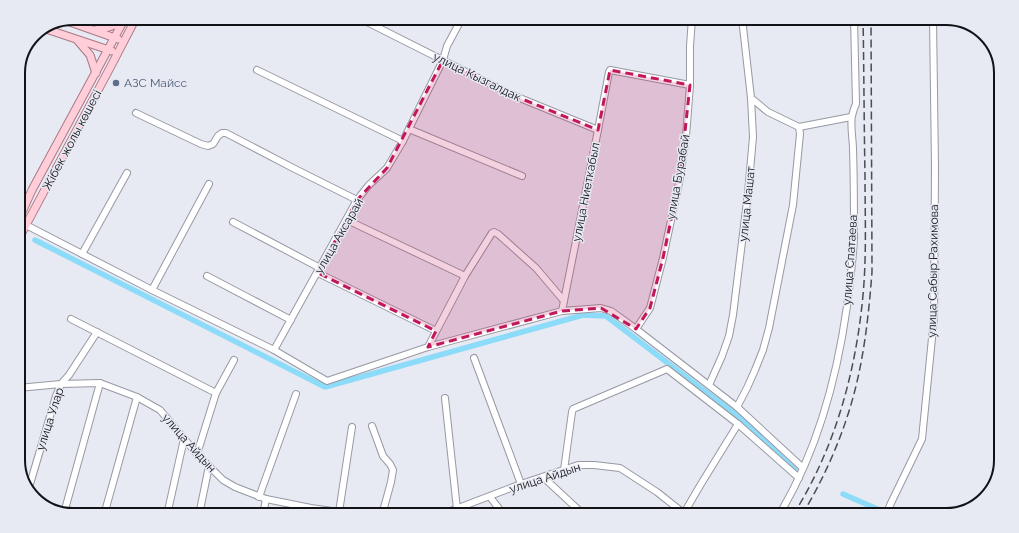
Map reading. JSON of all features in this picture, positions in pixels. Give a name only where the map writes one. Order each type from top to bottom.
[{"type":"main road","points":[[78,25],[124,41]]},
{"type":"main road","points":[[94,30],[100,30],[112,25]]},
{"type":"main road","name":"Жібек жолы көшесі","points":[[25,205],[122,25]]},
{"type":"main road","name":"Жібек жолы көшесі","points":[[26,225],[132,25]]},
{"type":"main road","points":[[50,30],[118,53]]},
{"type":"main road","points":[[76,39],[90,55],[96,73]]},
{"type":"street","name":"улица Кызгалдак","points":[[373,25],[510,94],[598,130]]},
{"type":"street","name":"улица Аксарай","points":[[274,350],[357,200],[368,186],[387,168],[403,141],[443,60],[447,46],[458,25]]},
{"type":"street","name":"улица Бурабай","points":[[636,329],[650,308],[663,258],[680,178],[686,136],[690,85],[692,25]]},
{"type":"street","name":"улица Машат","points":[[709,385],[729,336],[749,186],[753,137],[751,98],[743,25]]},
{"type":"street","name":"улица Спатаева","points":[[783,508],[799,478],[813,444],[826,405],[840,350],[852,275],[854,237],[853,148],[851,117],[856,104],[854,25]]},
{"type":"street","name":"улица Сабыр Рахимова","points":[[889,508],[922,439],[934,318],[935,167],[933,25]]},
{"type":"street","points":[[257,70],[403,141]]},
{"type":"street","name":"улица Ниеткабыл","points":[[562,311],[610,70],[690,85]]},
{"type":"street","points":[[751,98],[768,112],[799,127],[851,117]]},
{"type":"street","points":[[136,113],[208,146],[213,144],[222,133],[226,133],[357,200]]},
{"type":"street","points":[[736,407],[755,370],[763,350],[769,328],[793,205],[800,134],[799,127]]},
{"type":"street","points":[[409,129],[522,176]]},
{"type":"street","points":[[82,254],[127,172]]},
{"type":"street","points":[[152,290],[208,184]]},
{"type":"street","points":[[347,220],[465,276]]},
{"type":"street","points":[[233,222],[319,270],[436,332]]},
{"type":"street","points":[[26,225],[152,290],[274,350],[327,381],[428,347],[562,311],[601,308],[611,311],[736,407],[803,468]]},
{"type":"street","points":[[428,347],[465,276],[494,232],[536,268],[564,301]]},
{"type":"street","points":[[207,276],[291,320]]},
{"type":"street","points":[[71,319],[216,392]]},
{"type":"street","name":"улица Улар","points":[[31,482],[56,396],[61,384],[69,375],[97,332]]},
{"type":"street","points":[[474,358],[521,484]]},
{"type":"street","points":[[197,454],[216,392],[234,360]]},
{"type":"street","points":[[564,470],[573,409],[667,369],[738,424],[799,478]]},
{"type":"street","points":[[66,508],[100,383]]},
{"type":"street","name":"улица Айдын","points":[[25,387],[61,384],[100,383],[137,396],[160,410],[197,454],[229,484],[259,497],[303,508]]},
{"type":"street","points":[[259,497],[296,394]]},
{"type":"street","points":[[106,508],[137,396]]},
{"type":"street","points":[[445,398],[456,508]]},
{"type":"street","points":[[688,508],[700,484],[738,424]]},
{"type":"street","points":[[372,426],[383,456],[393,470],[384,508]]},
{"type":"street","points":[[340,508],[352,427]]},
{"type":"street","points":[[169,508],[184,439]]},
{"type":"street","name":"улица Айдын","points":[[459,508],[521,484],[578,465],[620,468],[657,492],[677,508]]},
{"type":"street","points":[[200,508],[209,466]]},
{"type":"street","points":[[543,477],[576,508]]},
{"type":"street","points":[[490,497],[499,508]]},
{"type":"street","points":[[264,508],[266,499]]},
{"type":"highlighted area","points":[[443,60],[510,94],[598,130],[610,70],[690,85],[680,178],[663,258],[650,308],[636,329],[601,308],[562,311],[428,347],[436,331],[318,273],[357,200],[387,168]]},
{"type":"waterway","points":[[35,240],[325,387],[583,315],[606,316],[744,421],[795,470]]},
{"type":"waterway","points":[[843,494],[875,508]]},
{"type":"railway","points":[[797,508],[820,466],[840,414],[853,360],[862,305],[865,256],[863,25]]},
{"type":"railway","points":[[806,508],[834,452],[852,403],[862,358],[870,301],[872,272],[871,25]]},
{"type":"place","name":"АЗС Майсс","points":[[116,83]]}]
